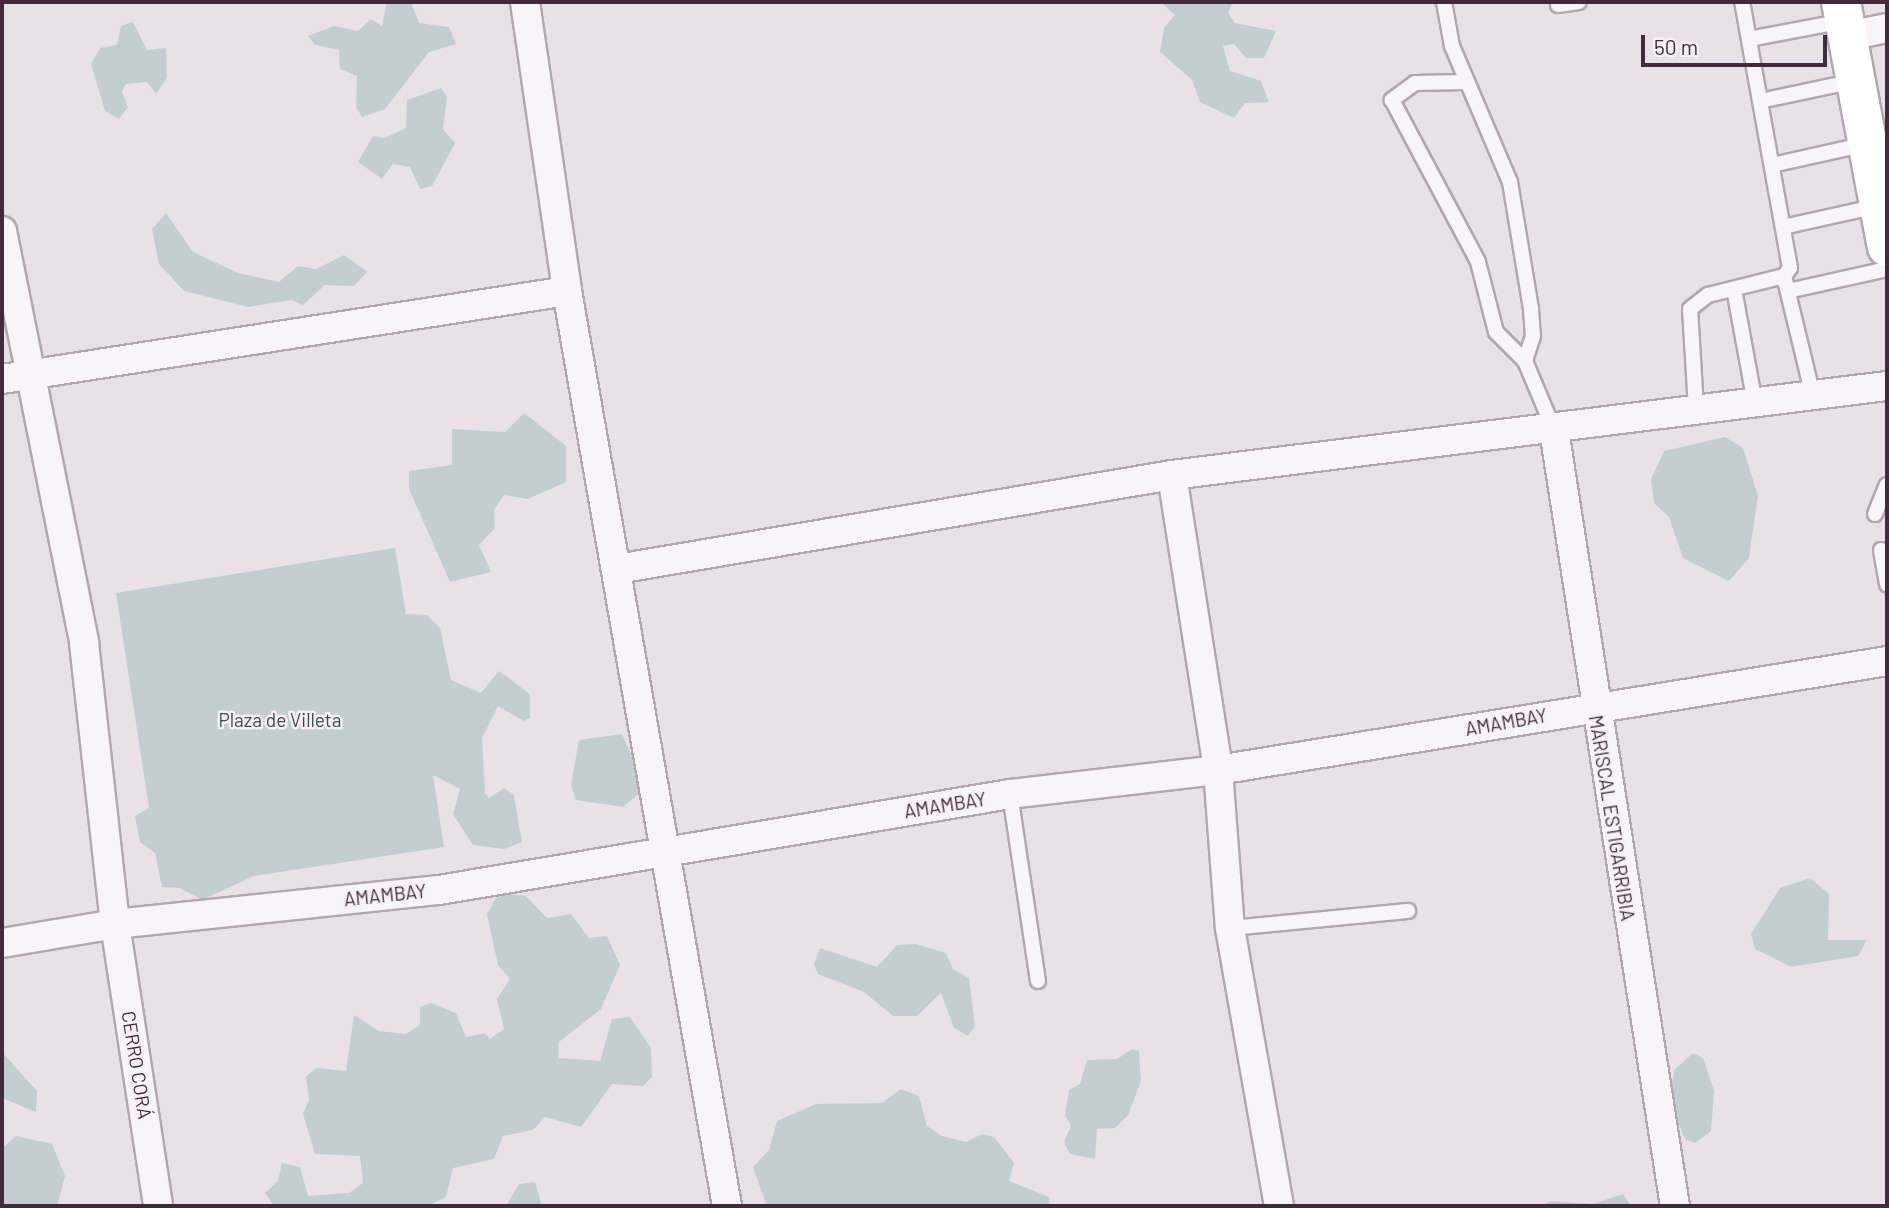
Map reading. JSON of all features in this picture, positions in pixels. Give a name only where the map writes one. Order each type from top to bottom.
[{"type":"main road","points":[[1844,19],[1887,247]]},
{"type":"street","points":[[525,2],[567,291],[727,1206]]},
{"type":"street","points":[[1844,19],[1887,28]]},
{"type":"street","name":"CERRO CORÁ","points":[[2,231],[14,377],[84,643],[115,924],[158,1206]]},
{"type":"street","points":[[14,377],[567,291]]},
{"type":"street","points":[[617,569],[1172,475],[1887,386]]},
{"type":"street","name":"MARISCAL ESTIGARRIBIA","points":[[1554,429],[1594,707],[1675,1206]]},
{"type":"street","points":[[1172,475],[1218,770],[1230,928],[1279,1206]]},
{"type":"street","name":"AMAMBAY","points":[[2,943],[115,924],[439,890],[663,850],[1010,794],[1218,770],[1887,661]]},
{"type":"lane","points":[[1444,2],[1465,82],[1510,182],[1522,238],[1532,336],[1525,361]]},
{"type":"lane","points":[[1558,5],[1579,2]]},
{"type":"lane","points":[[1742,2],[1790,268],[1786,284],[1813,396]]},
{"type":"lane","points":[[1749,39],[1844,19]]},
{"type":"lane","points":[[1760,101],[1856,81]]},
{"type":"lane","points":[[1465,82],[1415,83],[1392,100],[1478,262],[1496,332],[1525,361],[1554,429]]},
{"type":"lane","points":[[1772,165],[1868,143]]},
{"type":"lane","points":[[1783,227],[1879,206]]},
{"type":"lane","points":[[1696,410],[1690,309],[1708,295],[1734,289],[1887,269]]},
{"type":"lane","points":[[1734,289],[1755,403]]},
{"type":"lane","points":[[1875,514],[1887,485]]},
{"type":"lane","points":[[1881,550],[1887,584]]},
{"type":"lane","points":[[1010,794],[1038,981]]},
{"type":"lane","points":[[1230,928],[1408,911]]},
{"type":"green space","points":[[387,2],[411,2],[419,23],[449,27],[456,44],[429,52],[385,109],[362,117],[356,107],[357,76],[340,69],[339,50],[315,45],[308,36],[334,26],[358,31],[371,19],[382,26]]},
{"type":"green space","points":[[1161,2],[1233,2],[1228,13],[1235,23],[1276,31],[1264,58],[1246,58],[1234,44],[1223,46],[1230,71],[1261,81],[1269,102],[1245,103],[1234,118],[1200,102],[1192,80],[1160,52],[1164,28],[1175,15]]},
{"type":"green space","points":[[133,22],[147,50],[166,48],[167,78],[156,94],[147,82],[126,84],[122,92],[128,107],[119,119],[105,111],[91,64],[100,48],[117,45],[121,26]]},
{"type":"green space","points":[[441,88],[447,97],[443,129],[455,143],[432,186],[420,189],[410,167],[393,164],[382,179],[358,162],[373,136],[385,138],[406,128],[407,100]]},
{"type":"green space","points":[[166,213],[193,252],[238,273],[279,282],[298,266],[316,269],[344,255],[367,272],[354,286],[325,285],[303,305],[292,300],[248,307],[184,291],[159,264],[152,229]]},
{"type":"green space","points":[[524,413],[566,446],[566,482],[528,499],[504,495],[494,510],[495,528],[479,545],[491,572],[450,582],[409,489],[409,471],[452,465],[452,429],[505,432]]},
{"type":"green space","points":[[1725,437],[1743,448],[1758,496],[1749,558],[1729,581],[1683,558],[1669,517],[1654,503],[1651,479],[1664,451]]},
{"type":"green space","name":"Plaza de Villeta","points":[[395,548],[406,614],[427,615],[440,628],[451,680],[481,693],[499,671],[530,694],[530,718],[524,721],[498,706],[482,738],[485,793],[489,798],[504,788],[514,795],[522,842],[504,849],[473,845],[453,814],[460,789],[433,775],[444,847],[254,876],[202,900],[180,888],[162,887],[155,853],[140,842],[135,816],[149,808],[116,593]]},
{"type":"green space","points":[[622,734],[639,773],[639,794],[623,807],[576,800],[571,785],[579,740]]},
{"type":"green space","points":[[1810,878],[1829,894],[1828,940],[1867,940],[1858,956],[1791,967],[1755,949],[1751,934],[1780,888]]},
{"type":"green space","points":[[508,894],[526,896],[547,918],[571,914],[589,938],[607,936],[620,965],[601,1009],[559,1042],[558,1058],[600,1061],[612,1019],[630,1017],[651,1048],[652,1077],[643,1086],[612,1084],[581,1127],[545,1117],[533,1130],[503,1136],[494,1159],[453,1168],[446,1197],[428,1206],[274,1206],[265,1193],[278,1181],[282,1163],[300,1167],[308,1196],[349,1193],[363,1183],[360,1156],[315,1154],[303,1114],[309,1100],[306,1076],[317,1068],[346,1071],[354,1015],[379,1031],[406,1034],[420,1025],[420,1007],[431,1003],[456,1013],[466,1037],[485,1033],[490,1039],[504,1029],[497,999],[510,979],[498,965],[487,914],[496,898]]},
{"type":"green space","points":[[916,944],[946,953],[953,969],[969,978],[975,1026],[968,1036],[954,1028],[941,993],[917,1016],[893,1016],[864,992],[818,974],[814,964],[820,948],[877,967],[897,945]]},
{"type":"green space","points":[[1132,1049],[1139,1051],[1141,1081],[1128,1115],[1115,1128],[1097,1129],[1095,1159],[1070,1154],[1064,1142],[1071,1126],[1065,1115],[1069,1090],[1080,1084],[1087,1060],[1117,1059]]},
{"type":"green space","points":[[2,1052],[37,1091],[36,1112],[2,1098]]},
{"type":"green space","points":[[1693,1053],[1703,1058],[1714,1091],[1711,1131],[1695,1143],[1685,1139],[1677,1119],[1671,1087],[1675,1069]]},
{"type":"green space","points":[[901,1089],[919,1096],[927,1126],[942,1136],[966,1142],[982,1134],[994,1137],[1014,1163],[1009,1181],[1049,1197],[1050,1206],[767,1206],[753,1167],[769,1150],[777,1121],[816,1104],[882,1103]]},
{"type":"green space","points":[[16,1136],[52,1144],[65,1176],[57,1206],[2,1206],[2,1148]]},
{"type":"green space","points":[[535,1182],[542,1206],[506,1206],[519,1184]]},
{"type":"green space","points":[[1623,1194],[1631,1206],[1541,1206],[1551,1201],[1593,1204]]}]
